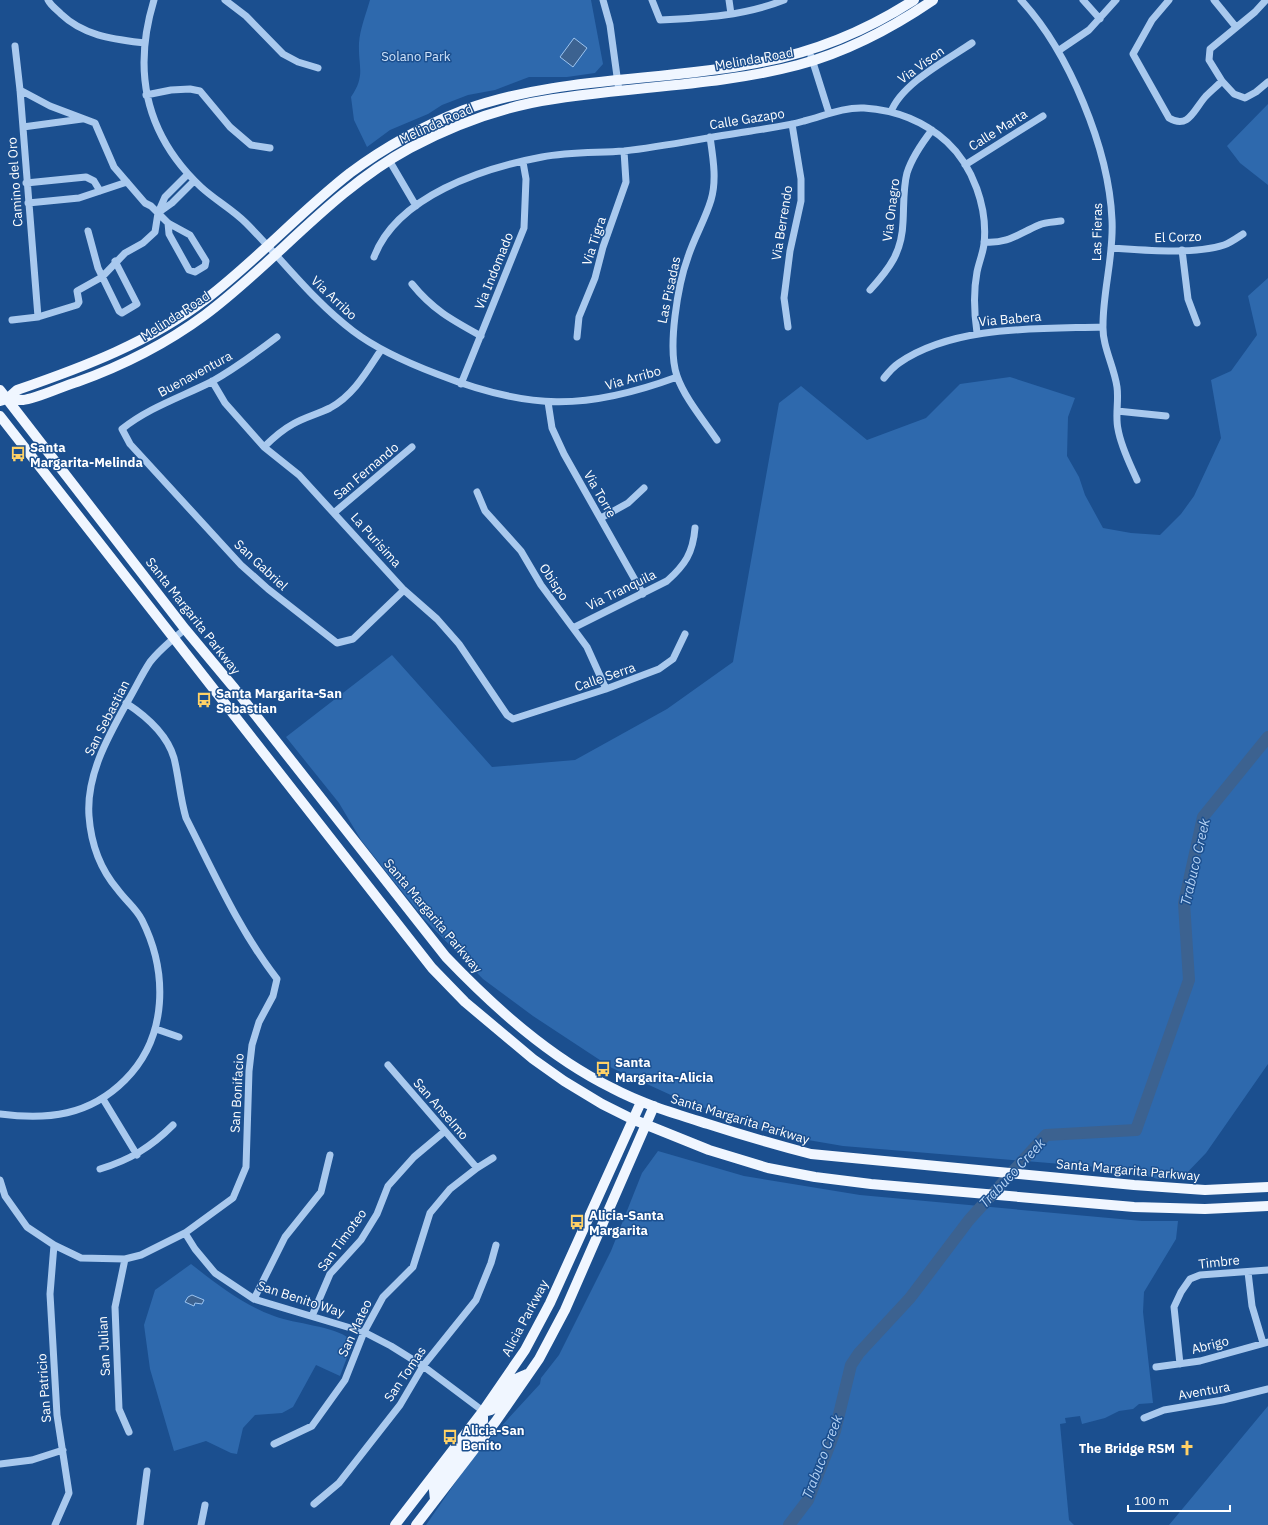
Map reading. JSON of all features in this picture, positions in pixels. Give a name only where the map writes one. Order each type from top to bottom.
[{"type":"main road","name":"Melinda Road","points":[[4,400],[18,390],[107,357],[158,331],[208,298],[320,198],[360,166],[392,145],[431,124],[471,108],[514,95],[548,88],[755,64],[809,50],[874,23],[914,0]]},
{"type":"main road","name":"Melinda Road","points":[[4,400],[24,400],[97,374],[165,341],[205,315],[356,183],[389,160],[442,132],[486,115],[529,104],[743,76],[812,61],[887,28],[933,0]]},
{"type":"main road","name":"Santa Margarita Parkway","points":[[0,390],[4,400],[446,957],[477,989],[516,1023],[574,1066],[611,1088],[641,1102],[765,1143],[811,1154],[1134,1185],[1205,1190],[1268,1187]]},
{"type":"main road","points":[[0,416],[432,968],[465,1002],[533,1059],[564,1081],[632,1119],[709,1150],[768,1168],[815,1177],[864,1183],[1134,1207],[1205,1209],[1268,1206]]},
{"type":"main road","name":"Alicia Parkway","points":[[395,1525],[482,1411],[525,1350],[550,1303],[641,1102]]},
{"type":"main road","points":[[416,1525],[496,1421],[528,1374],[565,1310],[654,1106]]},
{"type":"main road","points":[[435,1500],[434,1490],[439,1480],[480,1428],[483,1421],[482,1411],[487,1412],[494,1409],[513,1382],[528,1374]]},
{"type":"street","points":[[48,0],[65,18],[83,30],[106,38],[144,43]]},
{"type":"street","name":"Via Arribo","points":[[154,0],[144,43],[143,61],[146,95],[154,120],[164,142],[188,174],[245,222],[323,306],[353,332],[381,350],[461,384],[494,394],[531,402],[596,400],[622,395],[677,377]]},
{"type":"street","points":[[225,0],[246,16],[282,54],[298,62],[318,68]]},
{"type":"street","points":[[603,0],[610,25],[620,91]]},
{"type":"street","points":[[652,0],[660,20],[731,14],[770,6],[784,0]]},
{"type":"street","points":[[729,0],[731,14]]},
{"type":"street","name":"Las Fieras","points":[[1021,0],[1058,51],[1089,118],[1105,169],[1112,221],[1111,248],[1102,327],[1117,387],[1117,428],[1122,447],[1137,480]]},
{"type":"street","points":[[1083,0],[1100,19]]},
{"type":"street","points":[[1058,51],[1077,40],[1100,19],[1116,0]]},
{"type":"street","points":[[1169,0],[1152,20],[1133,54],[1169,118],[1177,122],[1184,122],[1191,116],[1206,96],[1222,81]]},
{"type":"street","points":[[1214,0],[1236,27]]},
{"type":"street","points":[[1266,0],[1255,12],[1210,49],[1209,60],[1222,81],[1234,94],[1245,98],[1256,92],[1268,82]]},
{"type":"street","name":"Via Vison","points":[[891,112],[894,103],[909,87],[972,43]]},
{"type":"street","name":"Camino del Oro","points":[[15,46],[20,90],[26,183],[38,317]]},
{"type":"street","points":[[809,50],[829,113]]},
{"type":"street","points":[[146,95],[171,90],[190,89],[200,91],[230,127],[251,145],[270,148]]},
{"type":"street","points":[[20,90],[50,106],[95,122],[110,160],[141,199],[168,223],[190,235],[206,261],[205,266],[194,272],[189,270],[169,234],[168,223]]},
{"type":"street","name":"Calle Gazapo","points":[[374,257],[380,242],[404,216],[416,206],[458,181],[487,171],[543,157],[624,150],[710,137],[792,124],[843,109],[861,108],[891,112],[908,117],[932,130],[948,143],[965,165],[976,186],[983,213],[984,242],[974,290],[974,310],[977,333]]},
{"type":"street","name":"Calle Marta","points":[[965,165],[1043,116]]},
{"type":"street","points":[[23,127],[84,119]]},
{"type":"street","name":"Via Berrendo","points":[[788,326],[784,298],[790,251],[800,201],[801,179],[792,124]]},
{"type":"street","name":"Via Onagro","points":[[870,290],[890,268],[899,246],[903,224],[907,173],[916,152],[932,130]]},
{"type":"street","name":"Las Pisadas","points":[[710,137],[714,182],[711,200],[687,259],[673,328],[673,364],[677,377],[717,440]]},
{"type":"street","name":"Via Tigra","points":[[577,337],[579,317],[595,278],[603,247],[624,189],[627,170],[624,150]]},
{"type":"street","points":[[389,160],[416,206]]},
{"type":"street","name":"Via Indomado","points":[[461,384],[524,228],[526,179],[523,162]]},
{"type":"street","points":[[12,320],[38,317],[77,305],[79,302],[77,291],[102,277],[115,261],[124,253],[143,244],[155,232],[158,213],[165,197],[188,174]]},
{"type":"street","points":[[26,183],[86,177],[94,182],[100,192]]},
{"type":"street","points":[[158,213],[172,203],[194,180]]},
{"type":"street","points":[[28,203],[79,198],[127,182]]},
{"type":"street","points":[[984,242],[998,243],[1011,239],[1040,224],[1061,221]]},
{"type":"street","points":[[88,231],[98,268],[120,312],[136,306],[136,302],[115,261]]},
{"type":"street","name":"El Corzo","points":[[1111,248],[1182,250],[1224,245],[1243,234]]},
{"type":"street","points":[[1182,250],[1188,299],[1197,323]]},
{"type":"street","points":[[412,284],[424,298],[445,316],[481,336]]},
{"type":"street","name":"Via Babera","points":[[884,378],[898,363],[919,352],[977,333],[1013,329],[1102,327]]},
{"type":"street","name":"Buenaventura","points":[[122,429],[136,418],[212,381],[239,365],[277,337]]},
{"type":"street","points":[[264,447],[278,433],[294,423],[330,408],[343,399],[353,390],[381,350]]},
{"type":"street","name":"La Purisima","points":[[212,381],[225,403],[264,447],[299,475],[335,512],[404,590],[437,619],[459,644],[507,715],[515,719]]},
{"type":"street","name":"Via Torre","points":[[548,402],[552,428],[564,454],[643,594]]},
{"type":"street","points":[[1117,411],[1166,416]]},
{"type":"street","name":"San Gabriel","points":[[122,429],[130,444],[141,458],[241,565],[268,589],[337,643],[353,639],[404,590]]},
{"type":"street","name":"San Fernando","points":[[335,512],[412,447]]},
{"type":"street","points":[[601,518],[628,503],[644,488]]},
{"type":"street","name":"Obispo","points":[[477,492],[486,511],[521,551],[541,585],[587,647],[606,689]]},
{"type":"street","name":"Via Tranquila","points":[[572,628],[667,581],[678,571],[693,545],[695,528]]},
{"type":"street","name":"San Sebastian","points":[[0,1114],[29,1117],[54,1116],[79,1110],[102,1099],[133,1072],[147,1049],[156,1029],[160,992],[158,970],[151,943],[142,920],[131,903],[119,891],[105,873],[93,845],[89,815],[91,783],[99,756],[126,703],[150,663],[174,638],[185,629]]},
{"type":"street","name":"Calle Serra","points":[[515,719],[606,689],[659,669],[673,659],[685,634]]},
{"type":"street","name":"San Bonifacio","points":[[0,1180],[5,1196],[26,1227],[54,1245],[81,1258],[125,1259],[140,1255],[185,1233],[233,1198],[246,1167],[249,1071],[252,1044],[259,1022],[273,996],[277,979],[245,932],[186,818],[180,798],[174,757],[166,741],[144,714],[126,703]]},
{"type":"street","points":[[156,1029],[179,1037]]},
{"type":"street","name":"San Anselmo","points":[[388,1065],[477,1168]]},
{"type":"street","points":[[102,1099],[137,1155]]},
{"type":"street","points":[[100,1169],[123,1162],[137,1155],[157,1141],[173,1125]]},
{"type":"street","name":"San Timoteo","points":[[312,1316],[330,1274],[361,1240],[377,1214],[388,1186],[414,1157],[445,1131]]},
{"type":"street","points":[[254,1299],[285,1237],[321,1192],[330,1155]]},
{"type":"street","name":"San Mateo","points":[[274,1444],[312,1426],[345,1380],[364,1332],[383,1298],[413,1267],[430,1213],[450,1189],[492,1158]]},
{"type":"street","name":"San Benito Way","points":[[185,1233],[195,1249],[215,1273],[254,1299],[364,1332],[391,1346],[423,1366],[482,1411]]},
{"type":"street","name":"San Patricio","points":[[54,1245],[50,1294],[57,1415],[69,1493],[55,1525]]},
{"type":"street","name":"San Tomas","points":[[314,1504],[339,1483],[400,1405],[423,1366],[476,1300],[491,1263],[496,1245]]},
{"type":"street","name":"San Julian","points":[[125,1259],[115,1307],[119,1409],[129,1432]]},
{"type":"street","name":"Timbre","points":[[1180,1364],[1174,1307],[1181,1292],[1190,1279],[1200,1275],[1268,1270]]},
{"type":"street","points":[[1248,1272],[1252,1306],[1265,1343]]},
{"type":"street","name":"Abrigo","points":[[1156,1367],[1200,1361],[1265,1343]]},
{"type":"street","name":"Aventura","points":[[1144,1418],[1164,1410],[1223,1400],[1268,1389]]},
{"type":"street","points":[[0,1464],[32,1460],[63,1450]]},
{"type":"street","points":[[140,1525],[147,1472]]},
{"type":"street","points":[[201,1525],[205,1505]]},
{"type":"green space","name":"Solano Park","points":[[370,0],[591,0],[603,64],[595,73],[567,77],[529,77],[495,90],[468,95],[442,105],[428,114],[390,130],[367,147],[354,120],[351,97],[356,89],[360,77],[359,43]]},
{"type":"green space","points":[[1268,104],[1268,185],[1240,163],[1227,146]]},
{"type":"green space","points":[[1268,278],[1268,1064],[1206,1153],[1181,1179],[1158,1179],[1122,1169],[843,1146],[773,1134],[673,1096],[612,1068],[533,1016],[483,979],[424,919],[361,840],[339,803],[286,737],[392,655],[492,767],[575,760],[667,709],[733,662],[779,403],[801,386],[867,440],[926,418],[960,384],[1010,377],[1075,398],[1068,417],[1067,456],[1079,477],[1085,495],[1103,528],[1131,533],[1160,535],[1181,514],[1194,496],[1221,438],[1211,380],[1231,371],[1257,335],[1248,296]]},
{"type":"green space","points":[[658,1151],[744,1176],[860,1195],[1142,1221],[1178,1221],[1176,1239],[1144,1292],[1143,1312],[1153,1403],[1139,1404],[1133,1409],[1119,1411],[1105,1418],[1082,1424],[1080,1416],[1065,1418],[1066,1423],[1060,1424],[1069,1520],[1074,1525],[426,1525],[473,1457],[540,1384],[541,1378],[559,1355],[611,1251],[642,1173]]},
{"type":"green space","points":[[191,1264],[251,1306],[283,1319],[334,1331],[350,1339],[349,1352],[340,1376],[316,1365],[293,1407],[282,1413],[255,1415],[243,1428],[237,1454],[231,1453],[206,1441],[174,1451],[150,1369],[144,1325],[155,1290]]},
{"type":"green space","points":[[1268,1406],[1268,1525],[1169,1525]]},
{"type":"shaded area","points":[[574,38],[587,48],[573,67],[560,57]]},
{"type":"shaded area","points":[[192,1295],[204,1300],[202,1304],[195,1303],[194,1306],[185,1302],[188,1297]]},
{"type":"waterway","name":"Trabuco Creek","points":[[789,1525],[808,1500],[835,1431],[851,1365],[859,1353],[910,1298],[969,1220],[1046,1135],[1136,1130],[1189,980],[1184,903],[1203,817],[1268,737]]},
{"type":"place","name":"Santa Margarita-Melinda","points":[[18,454]]},
{"type":"place","name":"Santa Margarita-San Sebastian","points":[[204,700]]},
{"type":"place","name":"Santa Margarita-Alicia","points":[[603,1069]]},
{"type":"place","name":"Alicia-Santa Margarita","points":[[577,1222]]},
{"type":"place","name":"Alicia-San Benito","points":[[450,1437]]},
{"type":"place","name":"The Bridge RSM","points":[[1187,1448]]}]
